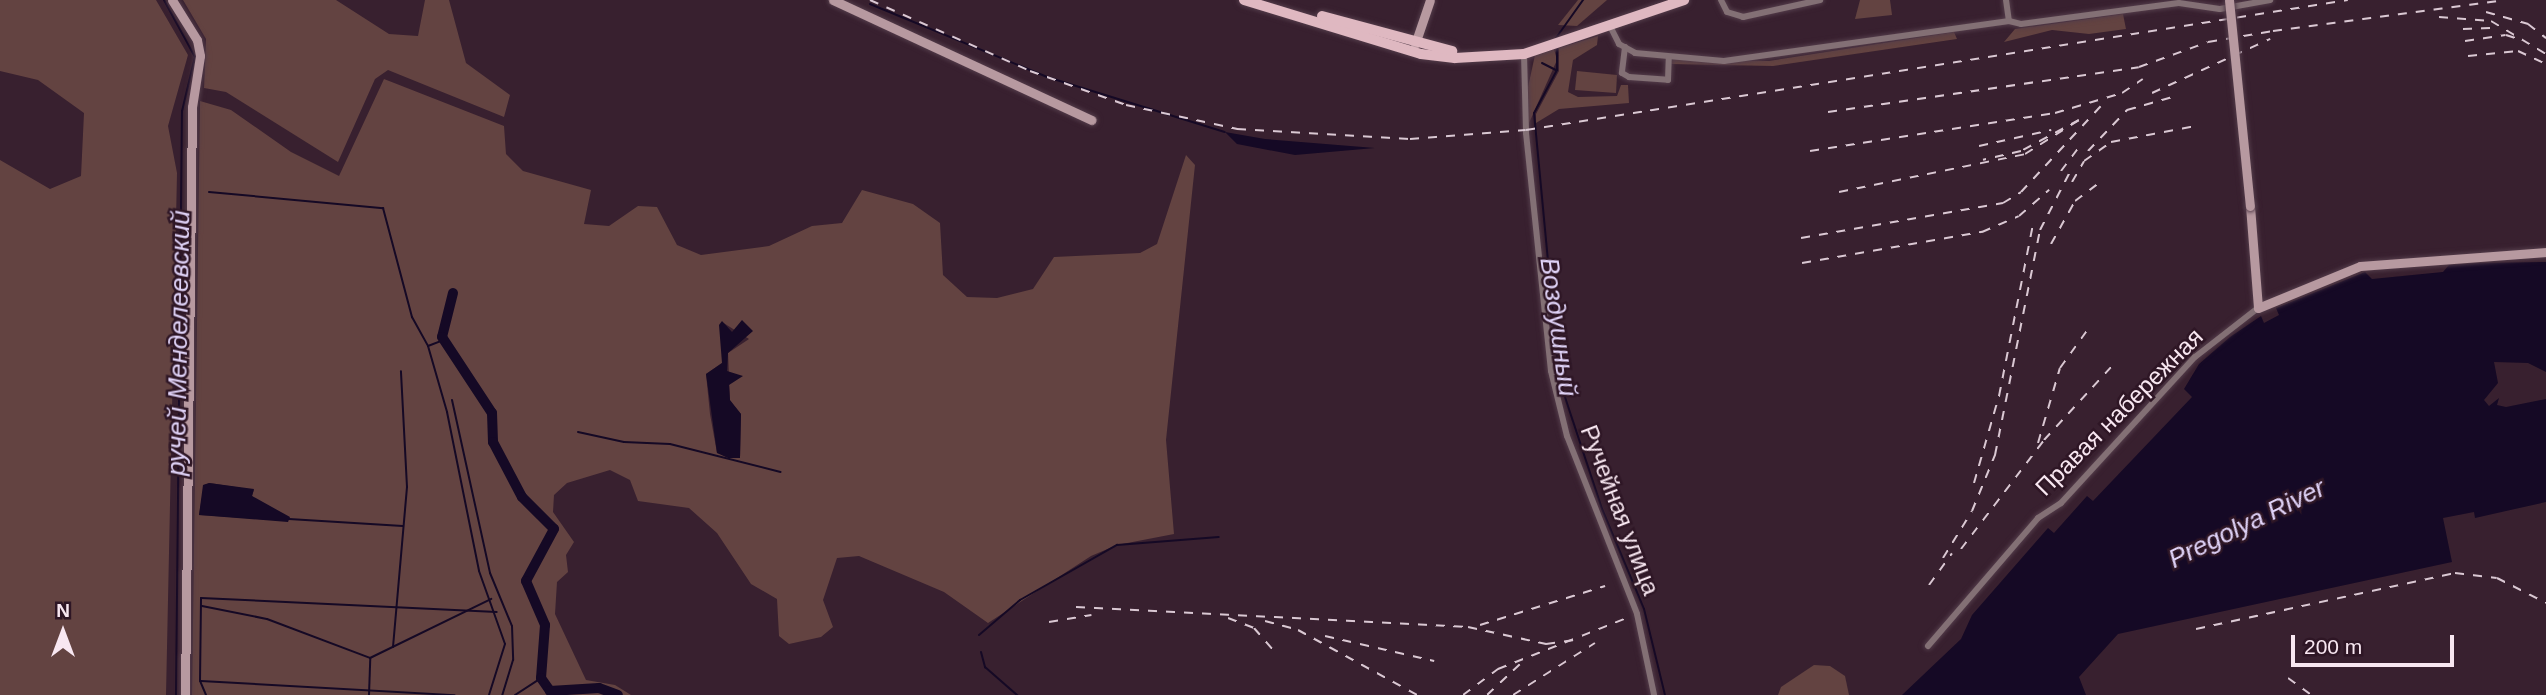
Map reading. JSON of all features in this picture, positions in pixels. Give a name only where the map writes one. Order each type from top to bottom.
[{"type":"main road","points":[[1244,0],[1455,58],[1525,51],[1557,43],[1684,0]]},
{"type":"main road","points":[[1266,0],[1414,48]]},
{"type":"main road","points":[[1609,25],[1671,0]]},
{"type":"street","points":[[172,0],[197,40],[200,56],[192,121],[185,695]]},
{"type":"street","points":[[833,0],[1091,120]]},
{"type":"street","points":[[1414,48],[1430,0]]},
{"type":"street","points":[[1721,0],[1727,12],[1743,17],[1821,0]]},
{"type":"street","points":[[2006,0],[2009,21]]},
{"type":"street","points":[[2229,0],[2258,308]]},
{"type":"street","points":[[1609,25],[1625,47],[1635,54],[1770,59],[2009,21],[2021,24],[2179,3],[2220,9],[2270,0]]},
{"type":"street","points":[[1625,47],[1622,73],[1629,78],[1668,80],[1669,57]]},
{"type":"street","name":"Ручейная улица","points":[[1525,51],[1525,131],[1551,371],[1567,436],[1637,614],[1654,695]]},
{"type":"street","name":"Правая набережная","points":[[1927,646],[2038,518],[2061,503],[2195,356],[2258,308],[2360,266],[2546,252]]},
{"type":"shaded area","points":[[0,0],[156,0],[188,55],[168,126],[177,173],[166,695],[0,695],[0,160],[50,189],[81,176],[84,113],[38,80],[0,71]]},
{"type":"shaded area","points":[[183,0],[336,0],[389,34],[418,36],[425,0],[449,0],[466,63],[510,95],[504,117],[388,70],[375,79],[338,162],[226,92],[204,88],[206,39]]},
{"type":"shaded area","points":[[1578,0],[1607,0],[1577,26],[1558,25]]},
{"type":"shaded area","points":[[1860,0],[1890,0],[1892,15],[1855,19]]},
{"type":"shaded area","points":[[2123,14],[2126,29],[2089,34],[2052,30],[2004,42],[2015,29]]},
{"type":"shaded area","points":[[1954,32],[1957,39],[1773,66],[1671,64],[1672,59],[1769,61]]},
{"type":"shaded area","points":[[1598,36],[1597,45],[1573,60],[1568,92],[1578,97],[1617,96],[1621,85],[1628,85],[1629,103],[1559,109],[1536,123],[1536,114],[1559,71],[1559,48]]},
{"type":"shaded area","points":[[1554,49],[1557,60],[1529,123],[1528,87],[1535,55]]},
{"type":"shaded area","points":[[1577,71],[1617,75],[1616,93],[1575,90]]},
{"type":"shaded area","points":[[384,79],[504,126],[506,154],[523,171],[591,190],[584,224],[609,226],[638,206],[657,207],[677,245],[701,255],[769,246],[812,226],[842,223],[862,190],[913,204],[940,223],[943,275],[967,297],[997,298],[1033,289],[1054,257],[1140,253],[1157,244],[1186,155],[1195,165],[1166,440],[1174,534],[1117,545],[1091,556],[988,623],[944,592],[859,556],[837,558],[823,600],[833,627],[821,637],[789,644],[779,636],[777,599],[751,584],[717,533],[689,508],[638,501],[630,480],[610,470],[567,483],[554,495],[553,512],[574,542],[566,555],[568,572],[557,582],[555,614],[586,680],[615,685],[631,695],[192,695],[200,101],[231,110],[291,152],[339,176]],"holes":[[[722,322],[749,339],[728,353],[730,401],[741,414],[740,457],[717,453],[710,414],[706,374],[722,363]],[[210,483],[254,490],[252,496],[288,521],[199,515],[204,485]]]},
{"type":"shaded area","points":[[1814,665],[1830,666],[1845,676],[1849,695],[1778,695],[1781,687]]},
{"type":"water","points":[[1225,132],[1265,139],[1375,148],[1295,155],[1237,144]]},
{"type":"water","name":"Pregolya River","points":[[2546,262],[2546,372],[2528,363],[2494,362],[2498,383],[2484,400],[2489,406],[2499,398],[2497,405],[2506,407],[2546,399],[2546,502],[2475,518],[2474,512],[2443,518],[2452,562],[2118,634],[2079,677],[2086,695],[1902,695],[1961,639],[1972,615],[2048,528],[2054,533],[2087,496],[2093,501],[2192,397],[2184,389],[2199,364],[2230,337],[2261,316],[2264,323],[2279,315],[2276,308],[2365,272],[2372,279],[2443,272],[2449,265]]},
{"type":"water","points":[[742,320],[753,331],[728,353],[727,371],[743,376],[729,385],[730,400],[741,414],[740,458],[728,458],[717,453],[706,374],[722,363],[719,325],[722,321],[732,332]]},
{"type":"water","points":[[209,483],[254,489],[252,496],[290,517],[288,522],[199,515],[203,485]]},
{"type":"waterway","name":"ручей Менделеевский","points":[[164,0],[195,57],[182,111],[176,695]]},
{"type":"waterway","name":"Воздушный","points":[[1556,38],[1583,0]]},
{"type":"waterway","points":[[870,4],[1047,77],[1225,132]]},
{"type":"waterway","name":"Воздушный","points":[[1557,47],[1557,70],[1534,113],[1559,379],[1602,509],[1644,609],[1665,695]]},
{"type":"waterway","points":[[1542,63],[1556,70]]},
{"type":"waterway","points":[[209,192],[383,208],[412,317],[428,346],[447,412],[479,571],[505,644],[489,695]]},
{"type":"waterway","points":[[453,293],[442,337],[492,413],[493,442],[522,497],[554,529],[526,581],[545,625],[541,678],[550,691],[599,688],[618,695]]},
{"type":"waterway","points":[[428,346],[444,340]]},
{"type":"waterway","points":[[393,647],[407,487],[401,371]]},
{"type":"waterway","points":[[452,400],[490,573],[512,626],[513,660],[502,695]]},
{"type":"waterway","points":[[578,432],[624,442],[670,444],[781,472]]},
{"type":"waterway","points":[[289,519],[403,526]]},
{"type":"waterway","points":[[979,635],[1020,600],[1117,545],[1219,537]]},
{"type":"waterway","points":[[206,695],[200,681],[201,598],[497,612]]},
{"type":"waterway","points":[[369,695],[370,658],[491,599]]},
{"type":"waterway","points":[[202,606],[267,619],[370,658]]},
{"type":"waterway","points":[[981,652],[985,667],[1017,695]]},
{"type":"waterway","points":[[515,695],[541,678]]},
{"type":"waterway","points":[[201,681],[455,695]]},
{"type":"railway","points":[[870,0],[1030,71],[1126,105],[1237,129],[1410,139],[1526,130],[2348,0]]},
{"type":"railway","points":[[1828,112],[2139,67],[2208,42],[2273,31],[2504,0]]},
{"type":"railway","points":[[2486,12],[2528,24],[2546,38]]},
{"type":"railway","points":[[2439,17],[2491,21],[2546,54]]},
{"type":"railway","points":[[2463,29],[2490,28]]},
{"type":"railway","points":[[2465,41],[2506,35],[2518,39]]},
{"type":"railway","points":[[2152,93],[2270,39]]},
{"type":"railway","points":[[2468,56],[2518,51],[2546,64]]},
{"type":"railway","points":[[1810,151],[2055,113],[2122,93],[2143,79]]},
{"type":"railway","points":[[2088,151],[2127,110],[2176,96]]},
{"type":"railway","points":[[1801,238],[2003,203],[2021,192],[2101,106]]},
{"type":"railway","points":[[1839,192],[2025,154],[2079,120],[2021,151],[1983,160]]},
{"type":"railway","points":[[2072,182],[2084,161],[2111,142],[2196,126]]},
{"type":"railway","points":[[1979,146],[2051,130]]},
{"type":"railway","points":[[2061,171],[2080,146]]},
{"type":"railway","points":[[1943,558],[1972,511],[1995,455],[2040,230],[2072,168]]},
{"type":"railway","points":[[2051,244],[2075,201],[2100,182]]},
{"type":"railway","points":[[1802,263],[1982,232],[2019,216],[2049,190]]},
{"type":"railway","points":[[1974,483],[1999,396],[2034,220]]},
{"type":"railway","points":[[2038,443],[2060,368],[2091,325]]},
{"type":"railway","points":[[1961,549],[2044,440],[2112,366]]},
{"type":"railway","points":[[1929,585],[1952,553]]},
{"type":"railway","points":[[2196,629],[2455,573],[2497,578],[2546,603]]},
{"type":"railway","points":[[1480,625],[1605,586]]},
{"type":"railway","points":[[1076,607],[1468,627],[1546,644],[1580,639]]},
{"type":"railway","points":[[1049,622],[1091,615]]},
{"type":"railway","points":[[1228,618],[1254,628],[1273,650]]},
{"type":"railway","points":[[1463,695],[1498,669],[1624,619]]},
{"type":"railway","points":[[1265,621],[1298,630],[1417,695]]},
{"type":"railway","points":[[1325,636],[1434,661]]},
{"type":"railway","points":[[1513,695],[1595,643]]},
{"type":"railway","points":[[1487,695],[1520,664]]},
{"type":"railway","points":[[2288,678],[2311,695]]}]
